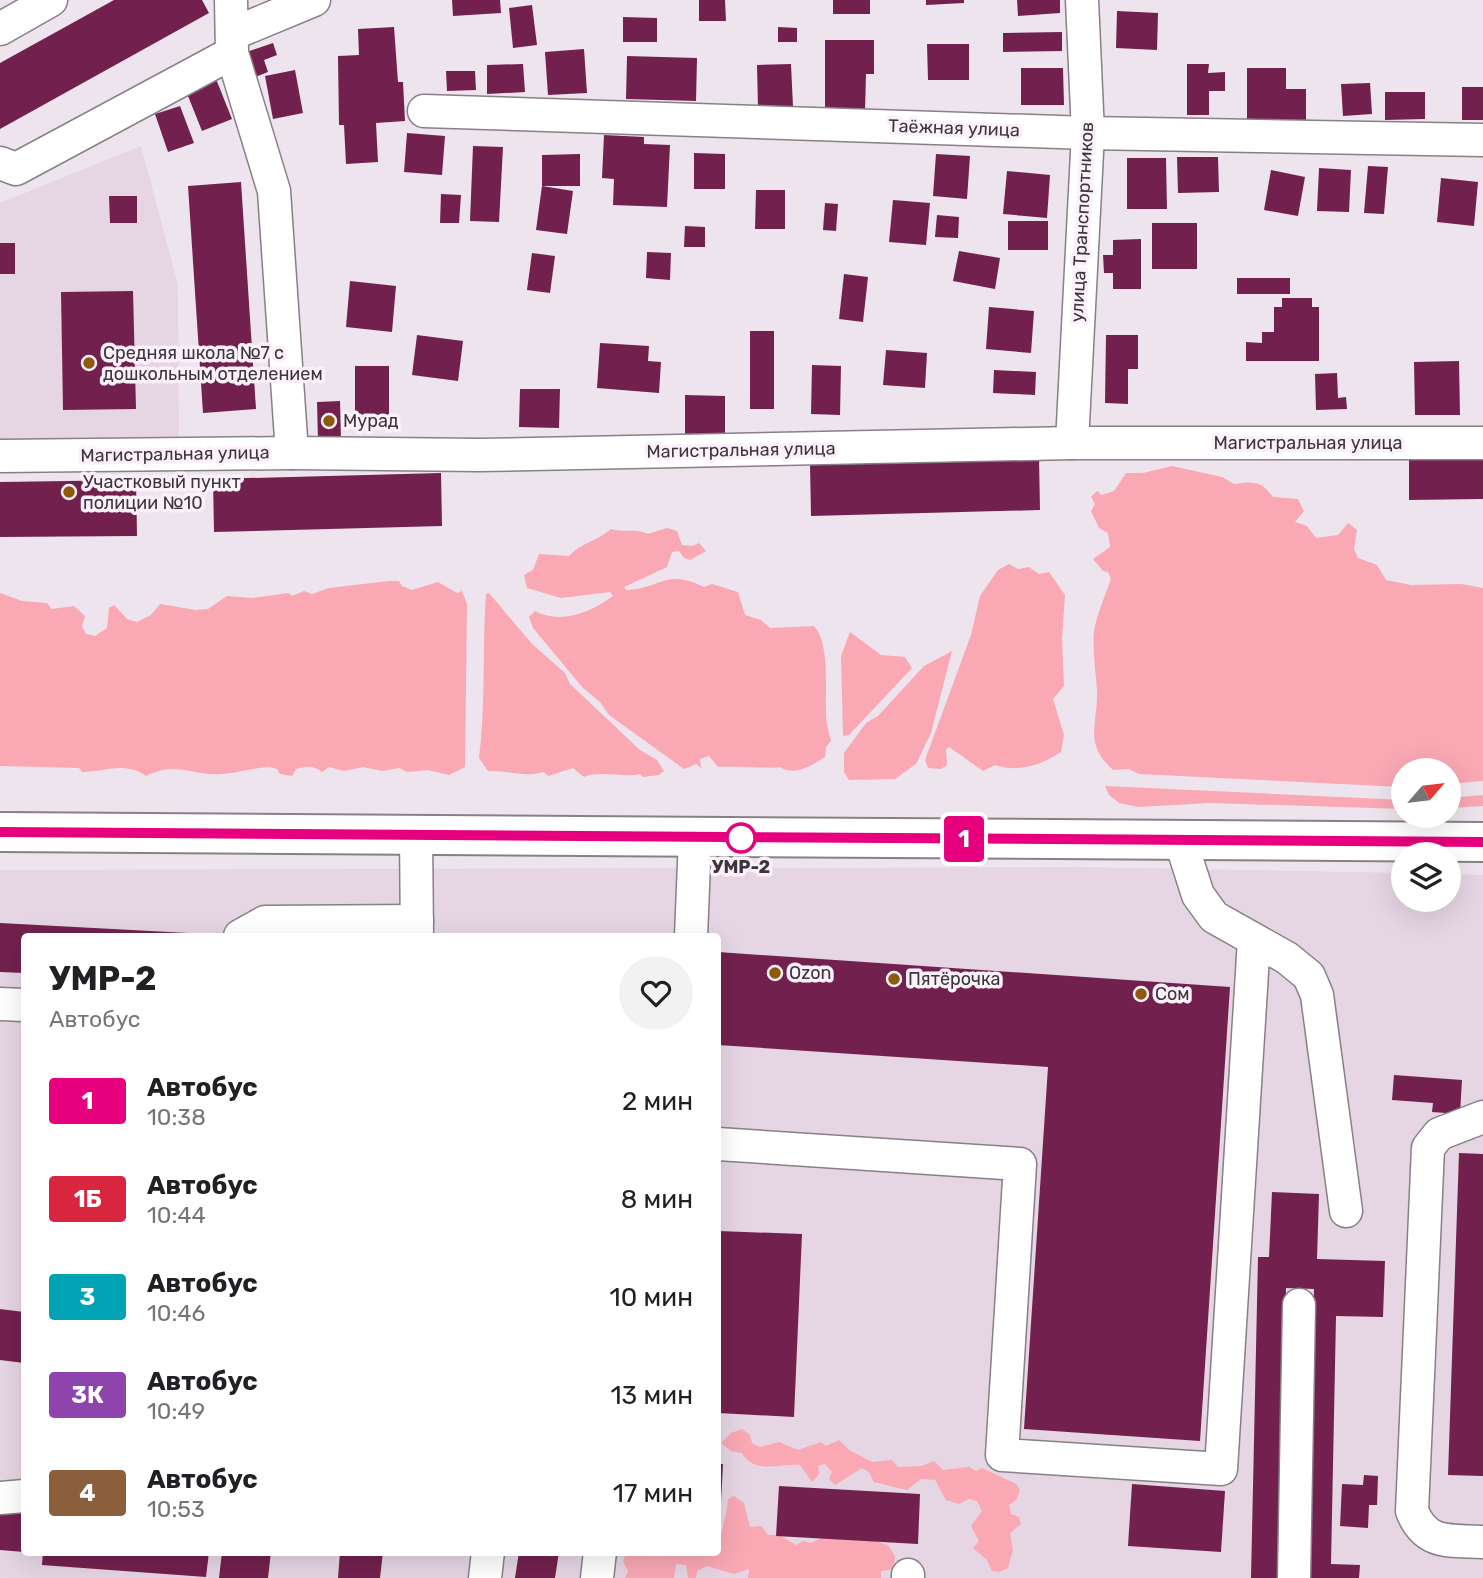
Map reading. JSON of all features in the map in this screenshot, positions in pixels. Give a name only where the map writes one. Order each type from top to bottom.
[{"type":"main road","points":[[0,832],[1483,842]]},
{"type":"street","points":[[0,29],[51,0]]},
{"type":"street","points":[[231,0],[232,44],[274,191],[292,453]]},
{"type":"street","points":[[0,163],[16,169],[232,44],[314,0]]},
{"type":"street","name":"улица Транспортников","points":[[1072,443],[1088,133],[1082,0]]},
{"type":"street","name":"Таёжная улица","points":[[424,111],[1088,133],[1483,139]]},
{"type":"street","name":"Магистральная улица","points":[[0,456],[292,453],[480,456],[1072,443],[1483,443]]},
{"type":"street","points":[[245,933],[265,922],[340,929],[417,928],[416,835]]},
{"type":"street","points":[[691,933],[695,838]]},
{"type":"street","points":[[1181,842],[1198,895],[1214,917],[1309,975],[1317,996],[1346,1211]]},
{"type":"street","points":[[721,1144],[1020,1164],[1002,1455],[1221,1469],[1254,940]]},
{"type":"street","points":[[0,1004],[21,1005]]},
{"type":"street","points":[[1483,1117],[1438,1134],[1428,1148],[1412,1511],[1419,1529],[1439,1540],[1483,1542]]},
{"type":"street","points":[[1294,1578],[1299,1305]]},
{"type":"street","points":[[0,1498],[21,1496]]},
{"type":"street","points":[[485,1578],[488,1556]]},
{"type":"street","points":[[597,1578],[600,1556]]},
{"type":"shaded area","name":"Средняя школа №7 с дошкольным отделением","points":[[141,146],[178,285],[179,441],[0,440],[0,203]]},
{"type":"shaded area","points":[[1172,466],[1222,477],[1234,484],[1256,483],[1273,497],[1298,499],[1304,511],[1295,522],[1307,526],[1316,538],[1338,535],[1348,523],[1357,530],[1354,549],[1358,558],[1377,565],[1386,580],[1411,585],[1461,584],[1483,588],[1483,781],[1461,783],[1461,758],[1391,758],[1391,786],[1139,774],[1129,769],[1113,770],[1098,751],[1094,733],[1097,691],[1094,631],[1111,579],[1108,572],[1103,571],[1093,559],[1110,547],[1108,533],[1099,528],[1091,511],[1095,504],[1091,497],[1097,491],[1102,495],[1114,491],[1126,473],[1143,473]]},
{"type":"shaded area","points":[[667,528],[677,531],[682,545],[693,546],[699,543],[706,551],[690,560],[684,558],[679,551],[672,552],[667,567],[624,587],[626,590],[671,579],[680,579],[704,587],[712,584],[738,592],[745,615],[761,620],[770,628],[814,626],[825,655],[826,717],[831,741],[826,747],[825,757],[792,771],[780,767],[718,767],[709,756],[700,759],[701,768],[696,764],[684,769],[609,715],[533,628],[529,617],[535,611],[555,617],[576,615],[613,596],[610,592],[561,598],[527,588],[524,575],[533,570],[539,554],[569,556],[611,529],[648,534]]},
{"type":"shaded area","points":[[1009,564],[1018,569],[1029,567],[1039,574],[1049,572],[1065,595],[1062,639],[1064,686],[1053,699],[1064,735],[1061,752],[1030,766],[1013,768],[995,765],[983,771],[949,747],[946,749],[947,765],[941,769],[928,768],[925,760],[971,635],[980,596],[998,570]]},
{"type":"shaded area","points":[[399,581],[402,586],[412,590],[438,582],[457,593],[462,591],[467,604],[465,767],[449,775],[428,770],[407,772],[399,768],[382,771],[363,767],[344,771],[329,767],[322,772],[316,768],[303,767],[296,769],[292,776],[280,774],[277,769],[270,767],[212,774],[167,769],[146,776],[123,768],[82,772],[79,768],[0,766],[0,593],[22,601],[47,603],[52,609],[74,606],[85,616],[82,626],[86,634],[95,636],[107,628],[109,608],[114,605],[127,619],[137,622],[151,615],[160,604],[196,610],[208,609],[227,596],[253,598],[289,593],[292,596],[304,591],[312,594],[329,588]]},
{"type":"shaded area","points":[[489,593],[532,644],[565,673],[570,684],[640,750],[657,760],[664,771],[659,775],[643,777],[640,774],[597,774],[584,777],[573,768],[548,776],[544,772],[529,774],[488,771],[479,758],[486,594]]},
{"type":"shaded area","points":[[850,632],[881,655],[905,657],[912,668],[849,735],[843,736],[841,656]]},
{"type":"shaded area","points":[[952,651],[931,733],[916,764],[895,779],[849,780],[844,772],[844,753],[866,723],[878,716],[924,666]]},
{"type":"shaded area","points":[[1105,786],[1391,799],[1391,809],[1210,803],[1138,807],[1119,803],[1109,795]]},
{"type":"shaded area","points":[[1483,795],[1483,806],[1461,807],[1461,797]]},
{"type":"shaded area","points":[[1080,867],[1391,873],[1391,912],[1461,912],[1461,874],[1483,875],[1483,1578],[0,1578],[0,870]]},
{"type":"shaded area","points":[[742,1429],[750,1435],[752,1443],[760,1447],[779,1442],[798,1450],[821,1442],[826,1446],[839,1440],[849,1450],[872,1462],[892,1460],[898,1467],[922,1466],[934,1461],[943,1470],[969,1467],[976,1471],[982,1468],[1016,1484],[1020,1490],[1016,1500],[1009,1505],[1011,1514],[1019,1517],[1021,1524],[1010,1533],[1013,1550],[1008,1568],[999,1572],[992,1571],[987,1560],[973,1548],[979,1541],[971,1526],[982,1511],[977,1501],[969,1499],[959,1504],[946,1500],[935,1480],[921,1479],[907,1490],[874,1482],[869,1472],[862,1468],[835,1485],[829,1479],[832,1472],[825,1464],[818,1466],[819,1474],[812,1482],[800,1465],[753,1464],[742,1453],[731,1451],[721,1443],[731,1433]]},
{"type":"shaded area","points":[[734,1496],[744,1503],[750,1527],[761,1526],[768,1535],[779,1535],[796,1545],[803,1541],[811,1543],[839,1530],[888,1545],[895,1556],[894,1569],[881,1571],[881,1578],[748,1578],[749,1569],[734,1574],[707,1566],[697,1571],[696,1578],[688,1578],[686,1565],[676,1564],[674,1578],[625,1578],[628,1571],[623,1561],[625,1556],[721,1556],[728,1499]]},
{"type":"building","points":[[114,0],[202,0],[209,13],[0,129],[0,63]]},
{"type":"building","points":[[452,0],[500,0],[501,13],[453,16]]},
{"type":"building","points":[[699,0],[725,0],[726,21],[699,21]]},
{"type":"building","points":[[833,0],[870,0],[870,14],[833,14]]},
{"type":"building","points":[[926,0],[964,0],[964,3],[926,5]]},
{"type":"building","points":[[1017,0],[1060,0],[1060,13],[1018,16]]},
{"type":"building","points":[[532,5],[537,45],[513,48],[509,8]]},
{"type":"building","points":[[1117,11],[1158,13],[1157,50],[1116,48]]},
{"type":"building","points":[[623,17],[657,18],[657,42],[623,42]]},
{"type":"building","points":[[394,27],[398,82],[403,82],[405,121],[376,123],[378,162],[346,164],[344,125],[339,125],[338,56],[359,55],[358,29]]},
{"type":"building","points":[[778,27],[797,28],[797,42],[778,42]]},
{"type":"building","points":[[1062,32],[1062,51],[1003,52],[1003,33]]},
{"type":"building","points":[[825,40],[874,40],[874,74],[866,74],[865,111],[825,111]]},
{"type":"building","points":[[273,43],[277,55],[264,60],[268,72],[253,78],[244,53]]},
{"type":"building","points":[[927,44],[969,44],[969,80],[928,80]]},
{"type":"building","points":[[584,49],[587,93],[548,95],[545,52]]},
{"type":"building","points":[[627,56],[697,58],[696,101],[626,99]]},
{"type":"building","points":[[523,64],[525,92],[487,94],[487,65]]},
{"type":"building","points":[[791,64],[793,107],[758,108],[757,65]]},
{"type":"building","points":[[1187,64],[1209,64],[1208,73],[1225,72],[1225,91],[1209,91],[1209,115],[1187,115]]},
{"type":"building","points":[[1021,68],[1063,68],[1064,105],[1021,105]]},
{"type":"building","points":[[1247,68],[1286,68],[1286,89],[1306,89],[1306,120],[1247,120]]},
{"type":"building","points":[[295,70],[303,113],[273,119],[265,76]]},
{"type":"building","points":[[446,71],[475,71],[476,90],[447,91]]},
{"type":"building","points":[[216,79],[232,119],[202,131],[186,91]]},
{"type":"building","points":[[1370,83],[1372,114],[1343,116],[1341,84]]},
{"type":"building","points":[[1462,87],[1483,87],[1483,120],[1462,120]]},
{"type":"building","points":[[1385,92],[1425,92],[1425,119],[1385,120]]},
{"type":"building","points":[[180,106],[194,143],[168,152],[155,114]]},
{"type":"building","points":[[407,133],[445,136],[442,175],[404,172]]},
{"type":"building","points":[[604,135],[644,137],[644,144],[670,145],[667,207],[613,205],[614,179],[602,178]]},
{"type":"building","points":[[473,146],[503,147],[499,222],[470,221]]},
{"type":"building","points":[[694,153],[725,154],[725,189],[694,189]]},
{"type":"building","points":[[580,154],[580,186],[542,186],[542,155]]},
{"type":"building","points":[[936,154],[970,156],[967,199],[933,196]]},
{"type":"building","points":[[1177,157],[1218,157],[1219,192],[1178,193]]},
{"type":"building","points":[[1127,158],[1166,158],[1167,209],[1127,209]]},
{"type":"building","points":[[1368,166],[1388,167],[1384,214],[1364,213]]},
{"type":"building","points":[[1319,168],[1351,170],[1349,212],[1317,211]]},
{"type":"building","points":[[1271,170],[1305,177],[1298,216],[1264,210]]},
{"type":"building","points":[[1007,171],[1050,175],[1047,218],[1003,214]]},
{"type":"building","points":[[1441,178],[1478,182],[1474,226],[1437,222]]},
{"type":"building","points":[[241,182],[256,409],[203,413],[188,186]]},
{"type":"building","points":[[542,186],[573,191],[567,234],[536,230]]},
{"type":"building","points":[[756,190],[785,190],[785,229],[755,229]]},
{"type":"building","points":[[441,194],[461,195],[459,223],[440,223]]},
{"type":"building","points":[[109,196],[137,196],[137,223],[110,223]]},
{"type":"building","points":[[893,200],[930,203],[926,245],[889,242]]},
{"type":"building","points":[[825,203],[838,204],[836,231],[823,230]]},
{"type":"building","points":[[937,215],[959,217],[958,238],[935,237]]},
{"type":"building","points":[[1008,221],[1048,221],[1048,250],[1008,250]]},
{"type":"building","points":[[1152,223],[1197,223],[1197,269],[1152,269]]},
{"type":"building","points":[[685,226],[705,227],[705,247],[684,247]]},
{"type":"building","points":[[1141,239],[1141,289],[1113,289],[1113,273],[1104,273],[1103,255],[1113,255],[1113,240]]},
{"type":"building","points":[[0,243],[15,243],[15,274],[0,274]]},
{"type":"building","points":[[959,251],[1000,258],[995,289],[953,281]]},
{"type":"building","points":[[647,252],[671,253],[670,280],[646,278]]},
{"type":"building","points":[[532,253],[555,256],[550,293],[527,290]]},
{"type":"building","points":[[844,274],[868,277],[863,322],[839,319]]},
{"type":"building","points":[[1237,278],[1290,278],[1290,294],[1237,294]]},
{"type":"building","points":[[350,281],[396,286],[392,332],[346,327]]},
{"type":"building","points":[[133,291],[136,409],[63,410],[61,292]]},
{"type":"building","points":[[1282,298],[1312,298],[1312,307],[1319,307],[1319,361],[1246,361],[1246,342],[1262,343],[1262,332],[1274,332],[1274,307],[1282,307]]},
{"type":"building","points":[[989,307],[1034,311],[1031,353],[986,349]]},
{"type":"building","points":[[750,331],[774,331],[774,409],[750,409]]},
{"type":"building","points":[[417,335],[463,341],[458,381],[412,375]]},
{"type":"building","points":[[1106,335],[1138,335],[1138,369],[1128,369],[1128,404],[1105,403]]},
{"type":"building","points":[[600,343],[649,346],[648,361],[661,362],[659,393],[597,388]]},
{"type":"building","points":[[886,350],[927,353],[925,388],[883,385]]},
{"type":"building","points":[[1459,361],[1460,415],[1415,415],[1414,362]]},
{"type":"building","points":[[812,365],[841,366],[840,415],[811,414]]},
{"type":"building","points":[[355,366],[389,366],[389,428],[355,428]]},
{"type":"building","points":[[994,370],[1036,372],[1035,395],[993,393]]},
{"type":"building","points":[[1337,373],[1338,398],[1346,397],[1347,409],[1316,410],[1315,374]]},
{"type":"building","points":[[520,389],[560,389],[559,428],[519,427]]},
{"type":"building","points":[[685,395],[725,396],[725,434],[685,434]]},
{"type":"building","name":"Мурад","points":[[340,401],[341,440],[318,441],[317,402]]},
{"type":"building","points":[[1483,450],[1483,499],[1409,500],[1409,451]]},
{"type":"building","points":[[1039,457],[1040,510],[811,516],[810,463]]},
{"type":"building","points":[[441,473],[442,526],[214,532],[213,479]]},
{"type":"building","points":[[136,480],[137,536],[0,537],[0,482]]},
{"type":"building","points":[[0,923],[188,933],[21,933],[21,973],[0,972]]},
{"type":"building","points":[[721,952],[1230,987],[1200,1441],[1024,1429],[1048,1067],[721,1045]]},
{"type":"building","points":[[1394,1075],[1462,1080],[1460,1114],[1432,1112],[1433,1103],[1392,1100]]},
{"type":"building","points":[[1459,1153],[1483,1154],[1483,1476],[1448,1475]]},
{"type":"building","points":[[1272,1192],[1319,1194],[1317,1259],[1385,1261],[1383,1317],[1336,1316],[1331,1564],[1360,1565],[1359,1578],[1308,1578],[1314,1289],[1286,1288],[1280,1578],[1251,1578],[1258,1257],[1269,1257]]},
{"type":"building","points":[[721,1231],[802,1234],[794,1417],[721,1413]]},
{"type":"building","points":[[0,1309],[21,1312],[21,1363],[0,1360]]},
{"type":"building","points":[[721,1464],[723,1464],[721,1501]]},
{"type":"building","points":[[1364,1475],[1378,1476],[1377,1505],[1369,1505],[1368,1528],[1340,1526],[1342,1484],[1363,1485]]},
{"type":"building","points":[[1132,1484],[1225,1491],[1221,1552],[1128,1546]]},
{"type":"building","points":[[779,1486],[920,1494],[918,1544],[776,1536]]},
{"type":"building","points":[[0,1512],[21,1514],[21,1552],[0,1550]]},
{"type":"building","points":[[43,1556],[209,1556],[206,1577],[42,1565]]},
{"type":"building","points":[[222,1556],[271,1556],[268,1578],[219,1578]]},
{"type":"building","points":[[340,1556],[383,1556],[380,1578],[338,1578]]},
{"type":"building","points":[[518,1556],[558,1556],[555,1578],[515,1578]]},
{"type":"bus line","name":"1","points":[[0,832],[1483,842]]},
{"type":"place","name":"Средняя школа №7 с дошкольным отделением","points":[[89,363]]},
{"type":"place","name":"Мурад","points":[[329,421]]},
{"type":"place","name":"Участковый пункт полиции №10","points":[[69,492]]},
{"type":"place","name":"УМР-2","points":[[741,838]]},
{"type":"place","name":"Ozon","points":[[775,973]]},
{"type":"place","name":"Пятёрочка","points":[[894,979]]},
{"type":"place","name":"Сом","points":[[1141,994]]}]
